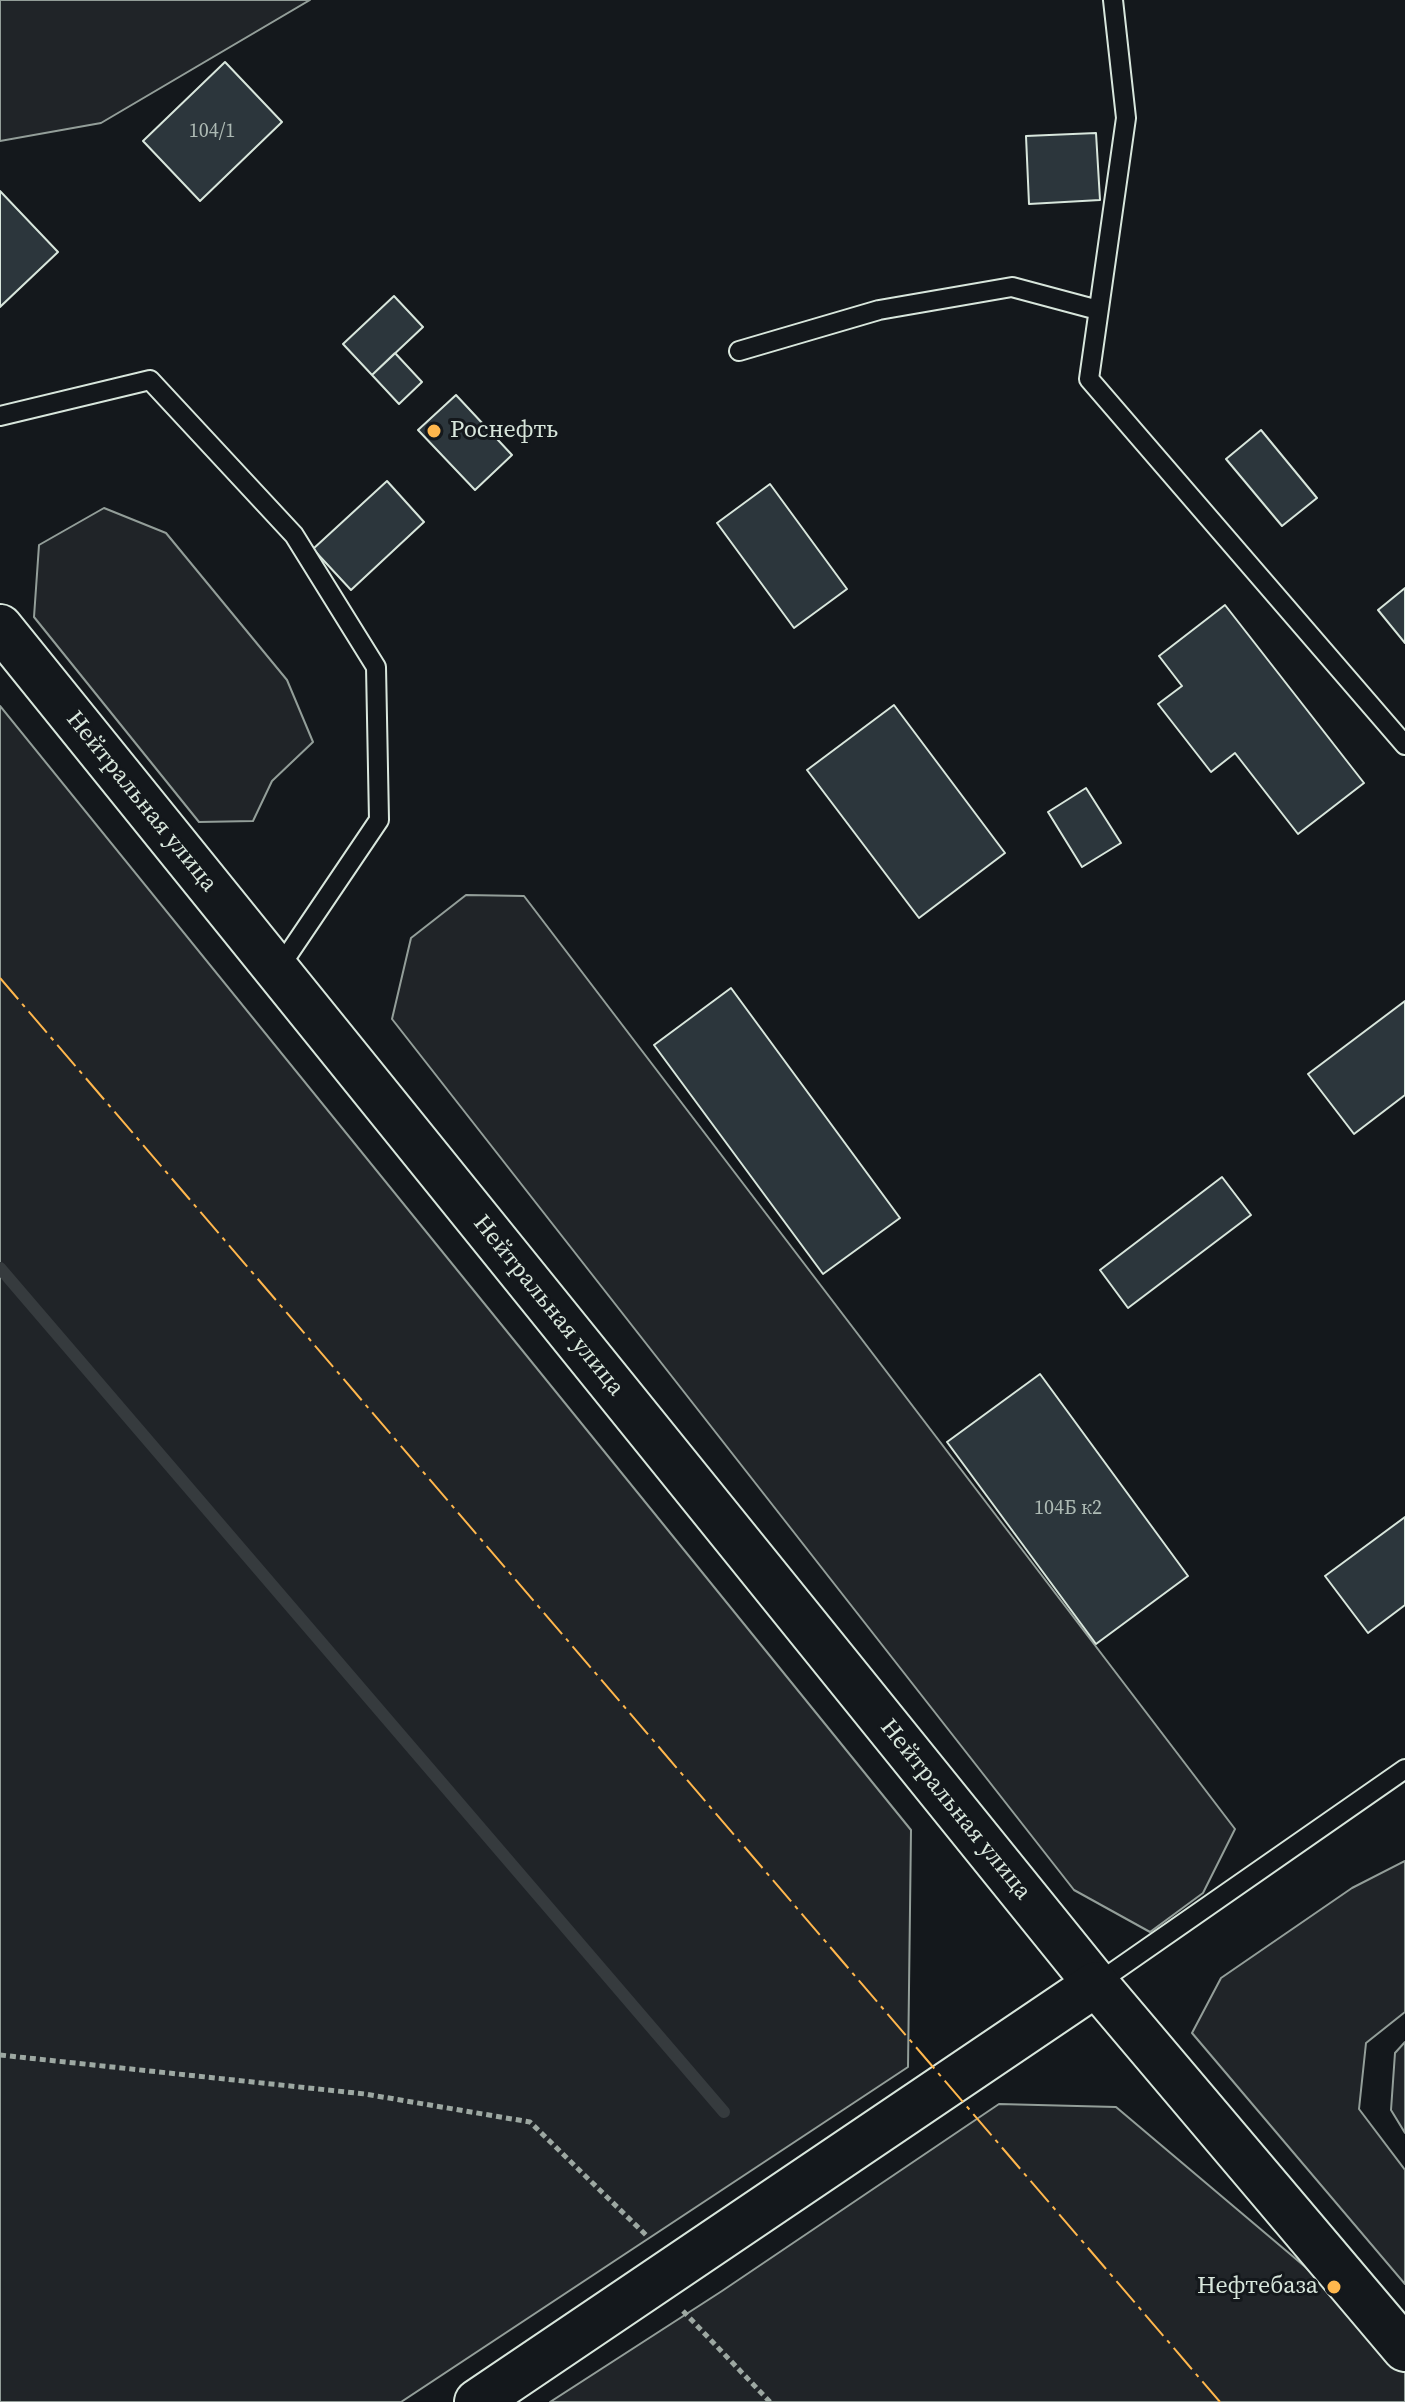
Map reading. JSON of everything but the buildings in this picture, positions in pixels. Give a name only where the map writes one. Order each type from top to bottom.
[{"type":"main road","name":"Нейтральная улица","points":[[0,627],[1096,1984],[1405,2349]]},
{"type":"main road","points":[[477,2402],[1096,1984]]},
{"type":"lane","points":[[1113,0],[1126,118],[1089,379],[1405,745]]},
{"type":"lane","points":[[739,351],[879,310],[1012,287],[1098,310]]},
{"type":"lane","points":[[0,416],[150,380],[294,535],[376,667],[379,820],[277,971]]},
{"type":"lane","points":[[1096,1984],[1405,1769]]},
{"type":"path","points":[[0,2055],[365,2094],[530,2122],[666,2274],[770,2402]]},
{"type":"shaded area","points":[[0,0],[310,0],[101,123],[0,141]]},
{"type":"shaded area","points":[[104,508],[166,533],[287,680],[313,742],[272,781],[253,821],[199,822],[34,617],[39,545]]},
{"type":"shaded area","points":[[0,706],[911,1830],[908,2067],[401,2402],[0,2402]]},
{"type":"shaded area","points":[[466,895],[524,896],[1235,1829],[1203,1893],[1150,1932],[1074,1890],[392,1019],[411,938]]},
{"type":"shaded area","points":[[1405,1861],[1405,2012],[1366,2043],[1359,2109],[1405,2170],[1405,2284],[1192,2033],[1221,1978],[1352,1888]]},
{"type":"shaded area","points":[[1405,2042],[1405,2133],[1391,2110],[1395,2053]]},
{"type":"shaded area","points":[[999,2104],[1116,2107],[1348,2303],[1405,2370],[1405,2402],[550,2402],[722,2291]]},
{"type":"waterway","points":[[0,1268],[724,2112]]},
{"type":"power","points":[[0,978],[1220,2402]]},
{"type":"place","name":"Роснефть","points":[[434,431]]},
{"type":"place","name":"Нефтебаза","points":[[1334,2287]]}]
